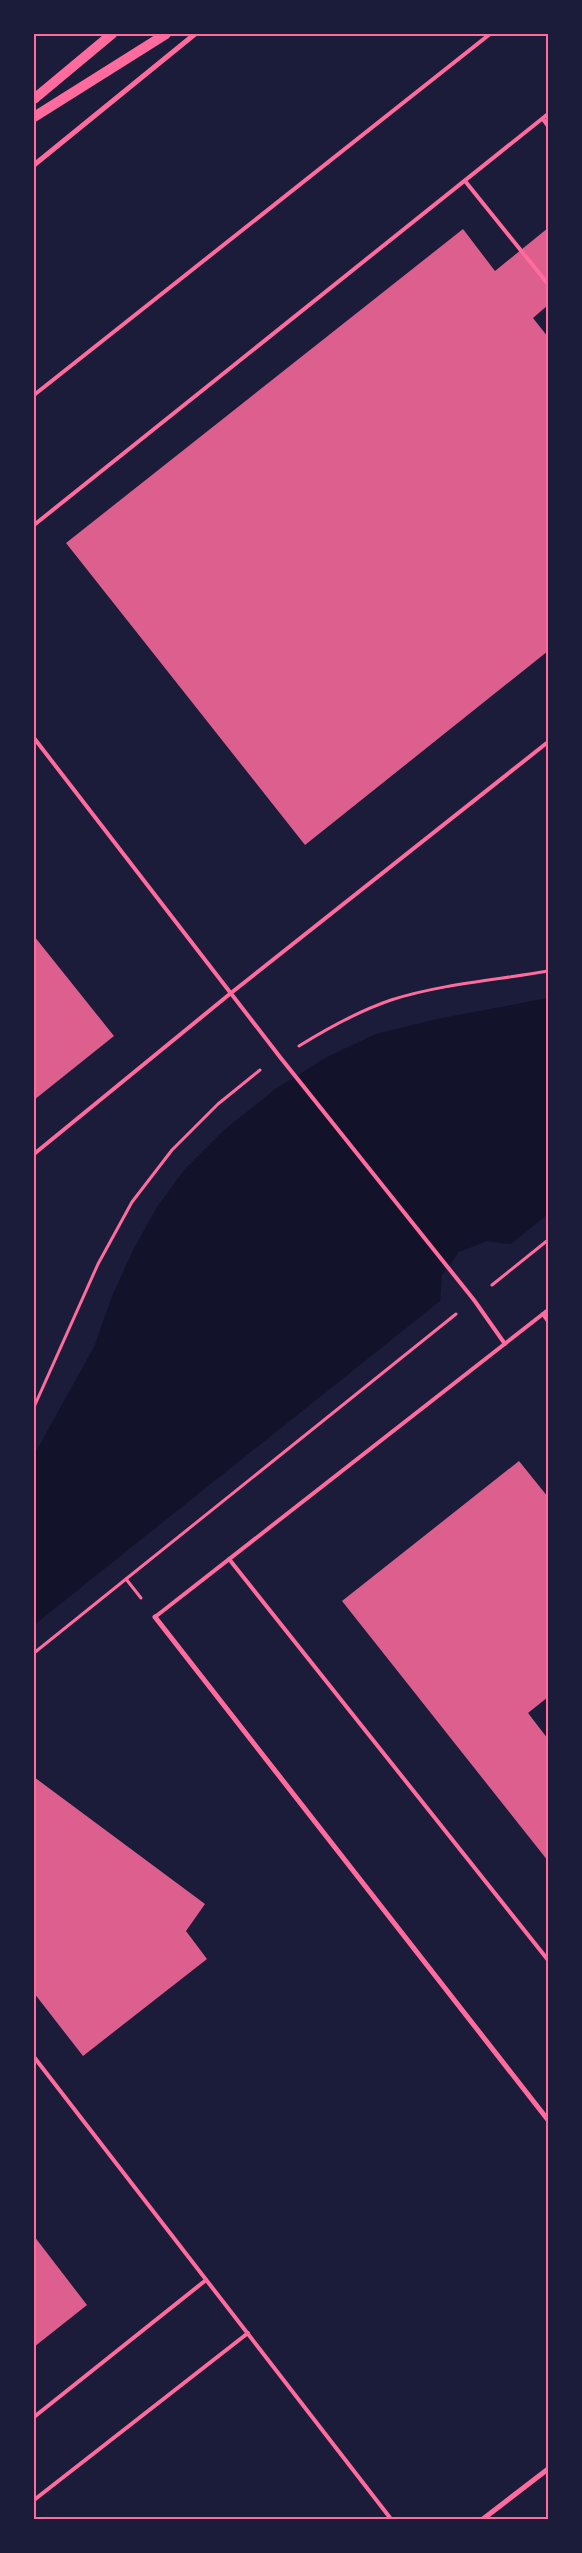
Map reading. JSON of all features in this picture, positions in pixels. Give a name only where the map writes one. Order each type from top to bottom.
[{"type":"main road","points":[[34,99],[112,34]]},
{"type":"main road","points":[[34,116],[166,34]]},
{"type":"street","points":[[34,165],[195,34]]},
{"type":"street","points":[[155,1618],[548,2120]]},
{"type":"street","points":[[483,2519],[548,2470]]},
{"type":"lane","points":[[34,395],[490,34]]},
{"type":"lane","points":[[34,525],[548,114]]},
{"type":"lane","points":[[543,119],[548,126]]},
{"type":"lane","points":[[465,181],[548,284]]},
{"type":"lane","points":[[34,738],[280,1057],[474,1300],[505,1344]]},
{"type":"lane","points":[[34,1154],[231,993],[548,742]]},
{"type":"lane","points":[[155,1618],[548,1310]]},
{"type":"lane","points":[[543,1314],[548,1321]]},
{"type":"lane","points":[[229,1559],[548,1960]]},
{"type":"lane","points":[[34,2057],[391,2519]]},
{"type":"lane","points":[[34,2417],[206,2280]]},
{"type":"lane","points":[[34,2500],[248,2333]]},
{"type":"path","points":[[34,1407],[98,1264],[132,1202],[172,1150],[218,1104],[260,1070],[327,1028],[392,1000],[454,986],[548,971]]},
{"type":"path","points":[[34,1653],[548,1240]]},
{"type":"path","points":[[126,1579],[155,1618]]},
{"type":"shaded area","points":[[548,998],[548,1214],[511,1244],[487,1241],[459,1252],[442,1275],[440,1301],[34,1625],[34,1455],[94,1347],[113,1294],[133,1250],[157,1207],[185,1169],[223,1131],[274,1090],[325,1058],[376,1034],[437,1019]]},
{"type":"building","points":[[548,228],[548,305],[533,318],[548,337],[548,651],[305,845],[66,543],[463,229],[495,271]]},
{"type":"building","points":[[34,936],[114,1036],[34,1100]]},
{"type":"building","points":[[519,1461],[548,1497],[548,1697],[528,1713],[548,1739],[548,1861],[342,1601]]},
{"type":"building","points":[[34,1777],[205,1904],[186,1931],[207,1959],[83,2056],[34,1993]]},
{"type":"building","points":[[34,2236],[87,2305],[34,2347]]}]
